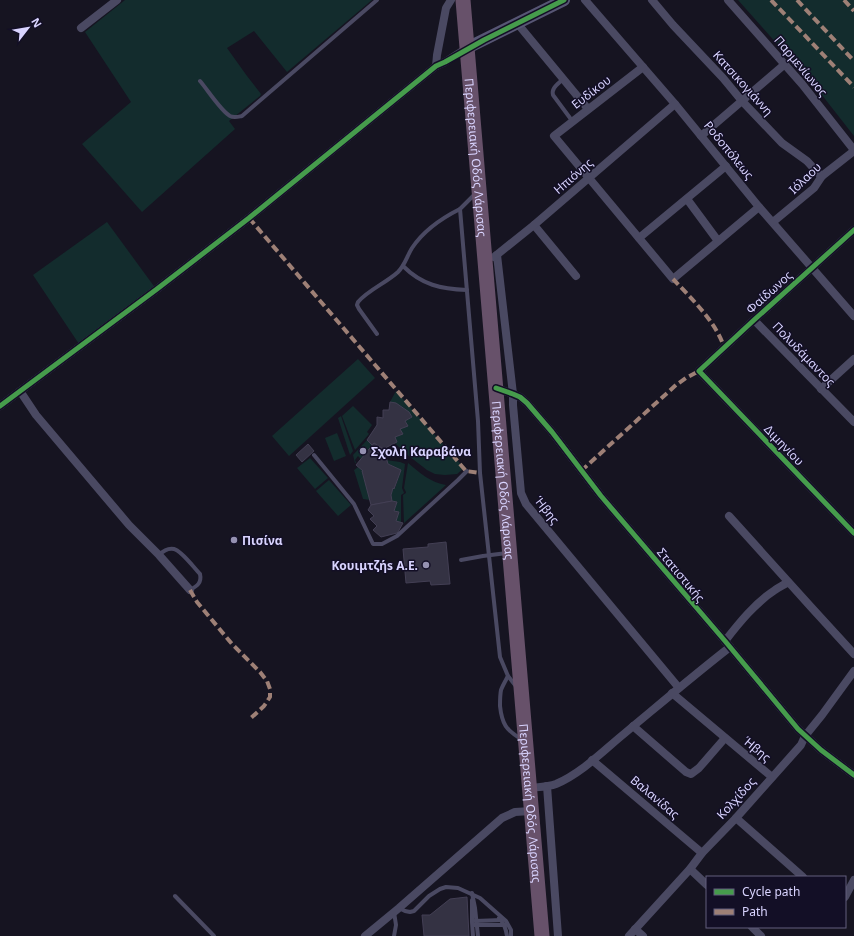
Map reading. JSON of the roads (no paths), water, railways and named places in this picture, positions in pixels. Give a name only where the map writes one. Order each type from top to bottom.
[{"type":"highway","name":"Περιφερειακή Οδός Λάρισας","points":[[463,0],[479,189],[491,259],[496,388],[542,936]]},
{"type":"street","points":[[81,28],[117,0]]},
{"type":"street","points":[[436,66],[446,8],[451,0]]},
{"type":"street","points":[[0,406],[157,289],[249,218],[436,66],[451,59],[467,48],[564,0]]},
{"type":"street","name":"Ροδοπόλεως","points":[[585,0],[675,104],[759,207],[853,313]]},
{"type":"street","name":"Κατσικογιάννη","points":[[652,0],[742,101],[782,143],[807,161],[822,176]]},
{"type":"street","name":"Παρμενίωνος","points":[[728,0],[802,84],[854,150]]},
{"type":"street","points":[[517,23],[588,109]]},
{"type":"street","points":[[701,136],[785,64]]},
{"type":"street","name":"Ευδίκου","points":[[589,178],[554,136],[643,66]]},
{"type":"street","name":"Ηπιόνης","points":[[491,259],[534,225],[675,104]]},
{"type":"street","name":"Ιόλαου","points":[[773,222],[814,188],[822,176],[854,150]]},
{"type":"street","points":[[639,238],[726,166]]},
{"type":"street","points":[[589,178],[673,279],[759,207]]},
{"type":"street","points":[[687,199],[718,241]]},
{"type":"street","points":[[534,225],[576,276]]},
{"type":"street","name":"Φαίδωνος","points":[[699,371],[854,230]]},
{"type":"street","name":"Ήβης","points":[[491,259],[514,394],[513,405],[521,492],[526,504],[675,690],[725,738],[772,777]]},
{"type":"street","name":"Πολυδάμαντος","points":[[754,320],[854,422]]},
{"type":"street","points":[[821,389],[854,359]]},
{"type":"street","name":"Διμηνίου","points":[[699,371],[854,533]]},
{"type":"street","name":"Στατιστικής","points":[[496,388],[514,394],[527,403],[543,421],[600,496],[727,644],[792,723],[821,750],[854,775]]},
{"type":"street","points":[[20,391],[32,410],[42,422],[130,525],[190,590]]},
{"type":"street","points":[[729,516],[854,654]]},
{"type":"street","points":[[529,788],[557,784],[592,760],[727,644],[737,626],[759,603],[788,582]]},
{"type":"street","name":"Κολχίδος","points":[[629,936],[690,869],[702,853],[736,818],[801,745],[805,736],[854,671]]},
{"type":"street","points":[[633,726],[686,772],[691,774],[699,768],[725,738]]},
{"type":"street","name":"Βαλανίδας","points":[[592,760],[702,853]]},
{"type":"street","points":[[547,786],[558,936]]},
{"type":"street","points":[[365,936],[502,818],[515,812],[531,811]]},
{"type":"street","points":[[736,818],[802,876]]},
{"type":"street","points":[[690,869],[706,884]]},
{"type":"street","points":[[846,895],[854,880]]},
{"type":"street","points":[[753,928],[761,936]]},
{"type":"street","points":[[635,929],[642,936]]},
{"type":"lane","points":[[200,81],[224,111],[230,116],[236,118],[242,116],[376,0]]},
{"type":"lane","points":[[563,79],[552,92],[553,96],[573,122]]},
{"type":"lane","points":[[377,334],[359,309],[357,305],[358,302],[397,273],[403,266],[408,253],[416,242],[437,222],[460,209],[479,189]]},
{"type":"lane","points":[[460,209],[478,421],[480,473],[500,657],[508,676],[521,692]]},
{"type":"lane","points":[[403,266],[420,280],[433,285],[451,290],[467,290]]},
{"type":"lane","points":[[314,455],[354,504],[373,544],[382,544],[397,536],[466,471]]},
{"type":"lane","points":[[159,555],[165,550],[174,549],[179,552],[200,574],[201,579],[199,584],[190,590]]},
{"type":"lane","points":[[461,560],[510,553]]},
{"type":"lane","points":[[508,676],[501,690],[501,716],[511,733],[525,742]]},
{"type":"lane","points":[[394,936],[396,910],[405,912],[414,911],[429,896],[446,887],[458,888],[480,898],[504,920],[511,930],[511,936]]},
{"type":"lane","points":[[472,894],[475,908],[473,936]]},
{"type":"lane","points":[[175,896],[214,936]]},
{"type":"lane","points":[[474,923],[504,920]]},
{"type":"lane","points":[[474,923],[507,926]]},
{"type":"lane","points":[[474,923],[478,936]]},
{"type":"lane","points":[[507,926],[507,936]]},
{"type":"place","name":"Σχολή Καραβάνα","points":[[363,451]]},
{"type":"place","name":"Πισίνα","points":[[234,540]]},
{"type":"place","name":"Κουιμτζήs Α.Ε.","points":[[426,565]]}]
